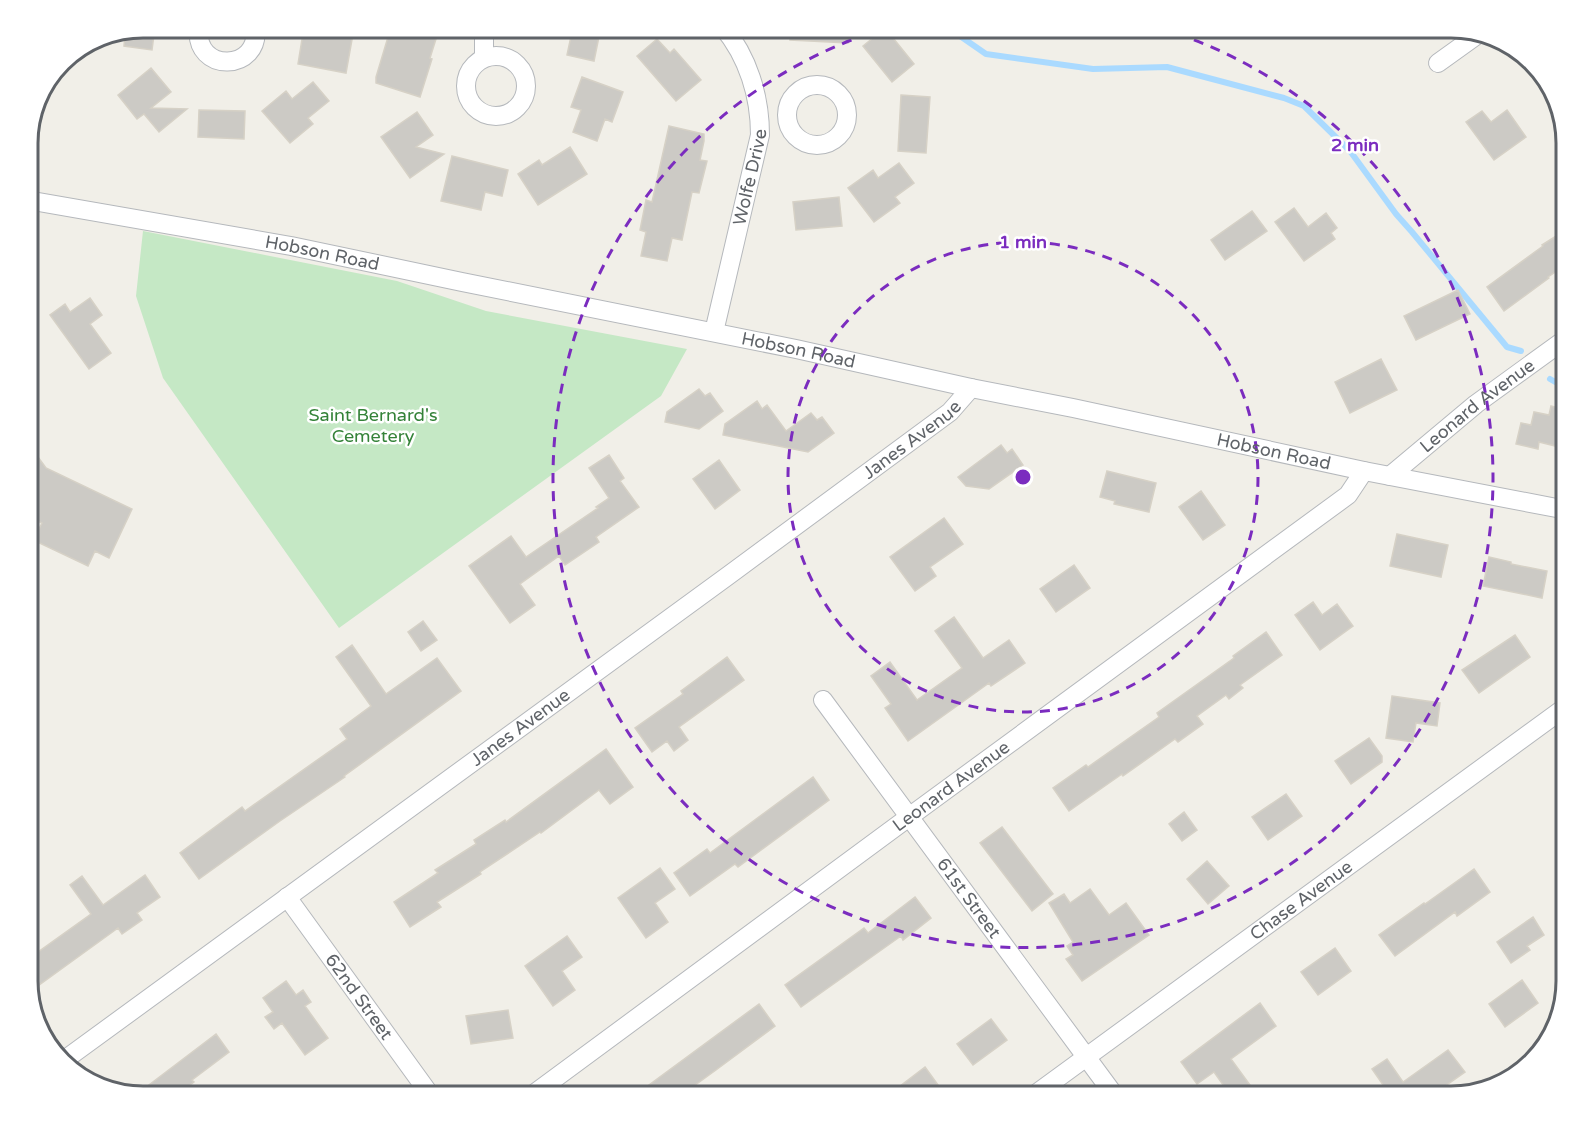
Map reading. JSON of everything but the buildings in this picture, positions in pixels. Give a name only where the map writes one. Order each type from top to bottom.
[{"type":"street","points":[[199,38],[202,48],[208,55],[225,62],[243,57],[250,51],[255,38]]},
{"type":"street","points":[[484,38],[484,58]]},
{"type":"street","name":"Wolfe Drive","points":[[714,332],[760,135],[760,113],[756,93],[749,70],[731,38]]},
{"type":"street","points":[[1438,63],[1471,39]]},
{"type":"street","points":[[760,113],[788,115]]},
{"type":"street","name":"Hobson Road","points":[[38,202],[291,246],[714,332],[1364,471],[1556,508]]},
{"type":"street","name":"Leonard Avenue","points":[[1390,476],[1476,404],[1556,346]]},
{"type":"street","name":"Janes Avenue","points":[[70,1056],[950,412],[971,388]]},
{"type":"street","name":"Leonard Avenue","points":[[545,1086],[1348,495],[1364,471]]},
{"type":"street","name":"61st Street","points":[[824,700],[1108,1086]]},
{"type":"street","name":"Chase Avenue","points":[[1047,1086],[1556,714]]},
{"type":"street","name":"62nd Street","points":[[287,897],[424,1086]]},
{"type":"green space","name":"Saint Bernard's Cemetery","points":[[143,231],[397,281],[486,311],[687,349],[661,396],[339,628],[163,378],[136,296]]},
{"type":"waterway","points":[[963,38],[986,54],[1093,69],[1167,67],[1284,98],[1304,106],[1350,151],[1396,214],[1507,347],[1521,351]]},
{"type":"waterway","points":[[1550,379],[1556,382]]}]
